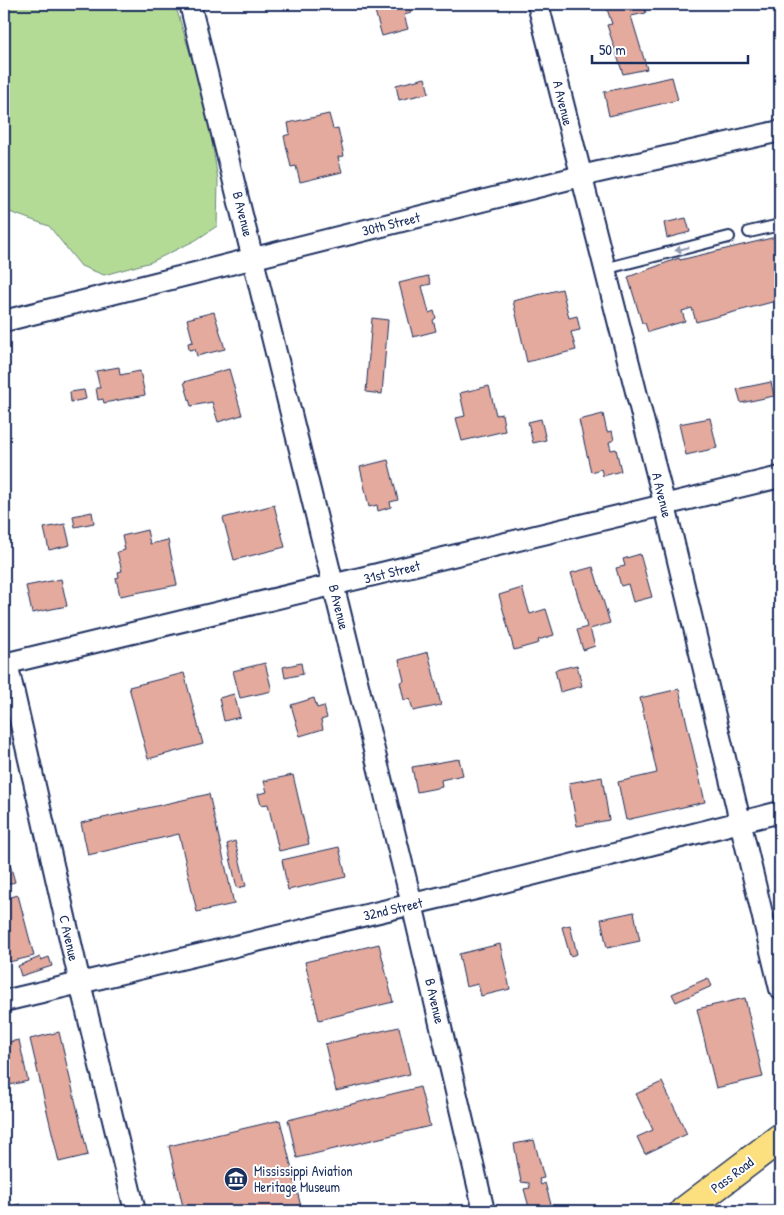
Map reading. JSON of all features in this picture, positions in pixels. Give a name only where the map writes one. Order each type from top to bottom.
[{"type":"main road","name":"Pass Road","points":[[684,1211],[780,1138]]},
{"type":"street","name":"B Avenue","points":[[190,4],[412,904],[484,1211]]},
{"type":"street","name":"A Avenue","points":[[538,4],[665,506],[742,822],[780,989]]},
{"type":"street","name":"30th Street","points":[[4,321],[581,176],[780,131]]},
{"type":"street","name":"31st Street","points":[[5,664],[780,478]]},
{"type":"street","name":"C Avenue","points":[[5,664],[136,1211]]},
{"type":"street","name":"32nd Street","points":[[4,1001],[412,904],[780,812]]},
{"type":"lane","points":[[749,232],[780,224]]},
{"type":"lane","points":[[604,269],[729,237]]},
{"type":"green space","points":[[4,4],[175,4],[207,109],[218,180],[217,226],[196,240],[151,262],[104,275],[81,266],[49,226],[4,210]]},
{"type":"building","points":[[373,4],[409,4],[411,13],[404,15],[408,29],[382,36]]},
{"type":"building","points":[[644,4],[646,13],[631,16],[647,69],[623,74],[607,25],[612,24],[606,6]]},
{"type":"building","points":[[672,77],[678,100],[609,116],[604,92]]},
{"type":"building","points":[[425,78],[429,93],[399,100],[396,85]]},
{"type":"building","points":[[329,114],[333,129],[338,128],[344,156],[338,157],[342,172],[300,182],[296,166],[291,167],[284,136],[290,134],[288,123]]},
{"type":"building","points":[[686,218],[690,232],[667,238],[664,223]]},
{"type":"building","points":[[780,236],[780,300],[696,322],[692,308],[682,311],[685,321],[648,332],[645,323],[642,323],[628,277],[679,258],[680,260]]},
{"type":"building","points":[[428,276],[431,284],[422,286],[429,313],[434,311],[436,318],[433,320],[436,331],[413,337],[399,283]]},
{"type":"building","points":[[562,289],[569,318],[577,316],[580,330],[571,332],[576,350],[527,362],[513,301]]},
{"type":"building","points":[[214,312],[225,349],[197,356],[195,349],[189,350],[188,343],[193,342],[187,319]]},
{"type":"building","points":[[372,318],[388,320],[382,394],[366,392]]},
{"type":"building","points":[[119,367],[120,375],[140,371],[145,395],[104,403],[103,399],[98,400],[96,388],[100,388],[96,371]]},
{"type":"building","points":[[229,369],[242,415],[218,422],[212,402],[191,406],[184,382]]},
{"type":"building","points":[[771,382],[774,396],[741,403],[737,389]]},
{"type":"building","points":[[489,386],[496,415],[502,414],[505,431],[462,441],[456,418],[465,416],[460,393]]},
{"type":"building","points":[[84,390],[86,399],[71,402],[70,392]]},
{"type":"building","points":[[603,414],[607,432],[612,431],[614,440],[609,442],[611,450],[616,449],[621,471],[603,476],[601,469],[591,472],[579,420]]},
{"type":"building","points":[[710,418],[717,448],[686,455],[679,424]]},
{"type":"building","points":[[541,419],[546,440],[533,443],[528,422]]},
{"type":"building","points":[[388,460],[398,500],[390,502],[391,507],[378,511],[377,505],[369,507],[360,467]]},
{"type":"building","points":[[274,505],[285,547],[234,560],[223,518]]},
{"type":"building","points":[[92,512],[94,523],[75,527],[73,516]]},
{"type":"building","points":[[65,524],[70,545],[49,550],[44,528]]},
{"type":"building","points":[[147,530],[150,544],[168,540],[177,585],[120,596],[116,578],[119,577],[118,572],[122,571],[117,552],[125,550],[122,536]]},
{"type":"building","points":[[640,554],[652,597],[633,602],[628,584],[621,586],[616,568],[625,566],[623,559]]},
{"type":"building","points":[[593,567],[610,623],[590,629],[595,646],[583,650],[577,630],[587,627],[571,573]]},
{"type":"building","points":[[61,579],[67,606],[32,613],[26,586]]},
{"type":"building","points":[[522,588],[530,614],[546,609],[554,635],[538,640],[539,643],[514,650],[499,595]]},
{"type":"building","points":[[428,652],[441,705],[413,711],[410,699],[404,700],[400,682],[404,681],[399,660]]},
{"type":"building","points":[[265,663],[272,691],[240,698],[233,671]]},
{"type":"building","points":[[301,663],[303,674],[285,678],[283,667]]},
{"type":"building","points":[[577,665],[582,686],[560,692],[555,670]]},
{"type":"building","points":[[184,673],[203,744],[148,759],[129,687]]},
{"type":"building","points":[[679,689],[705,802],[626,820],[618,782],[657,773],[640,698]]},
{"type":"building","points":[[234,694],[240,717],[224,721],[219,698]]},
{"type":"building","points":[[314,698],[317,708],[324,706],[327,718],[321,720],[323,729],[300,736],[291,705]]},
{"type":"building","points":[[459,759],[463,775],[441,780],[442,787],[417,792],[412,767]]},
{"type":"building","points":[[293,775],[309,844],[279,851],[268,804],[261,805],[258,794],[267,792],[264,781]]},
{"type":"building","points":[[602,777],[609,820],[577,826],[569,783]]},
{"type":"building","points":[[209,794],[234,904],[197,912],[179,834],[88,855],[81,823]]},
{"type":"building","points":[[235,841],[246,886],[237,888],[227,844]]},
{"type":"building","points":[[339,847],[346,877],[288,890],[282,860]]},
{"type":"building","points":[[8,857],[15,882],[4,885],[4,858]]},
{"type":"building","points":[[18,895],[34,956],[9,962],[4,942],[4,899]]},
{"type":"building","points":[[634,912],[640,941],[607,948],[601,919]]},
{"type":"building","points":[[570,925],[577,954],[570,956],[562,927]]},
{"type":"building","points":[[379,944],[393,1002],[319,1020],[305,962]]},
{"type":"building","points":[[500,944],[510,989],[481,996],[478,984],[466,987],[459,954]]},
{"type":"building","points":[[40,957],[41,960],[49,957],[52,966],[21,976],[18,966]]},
{"type":"building","points":[[708,978],[712,986],[676,1002],[672,994]]},
{"type":"building","points":[[745,998],[763,1077],[716,1088],[697,1009]]},
{"type":"building","points":[[399,1027],[410,1074],[336,1091],[325,1044]]},
{"type":"building","points":[[59,1032],[88,1155],[59,1162],[30,1039]]},
{"type":"building","points":[[19,1040],[28,1081],[5,1086],[4,1043]]},
{"type":"building","points":[[662,1082],[687,1134],[645,1154],[637,1137],[653,1130],[636,1094]]},
{"type":"building","points":[[420,1087],[430,1126],[297,1158],[288,1120]]},
{"type":"building","name":"Mississippi Aviation Heritage Museum","points":[[280,1120],[302,1211],[184,1211],[169,1146]]},
{"type":"building","points":[[534,1140],[544,1178],[539,1179],[541,1185],[545,1183],[552,1208],[539,1211],[530,1211],[524,1189],[530,1188],[529,1183],[521,1182],[514,1144]]},
{"type":"building","points":[[4,1184],[6,1184],[11,1206],[20,1204],[22,1211],[4,1211]]},
{"type":"building","points":[[451,1203],[453,1211],[438,1211]]},
{"type":"place","name":"Mississippi Aviation Heritage Museum","points":[[236,1179]]}]
